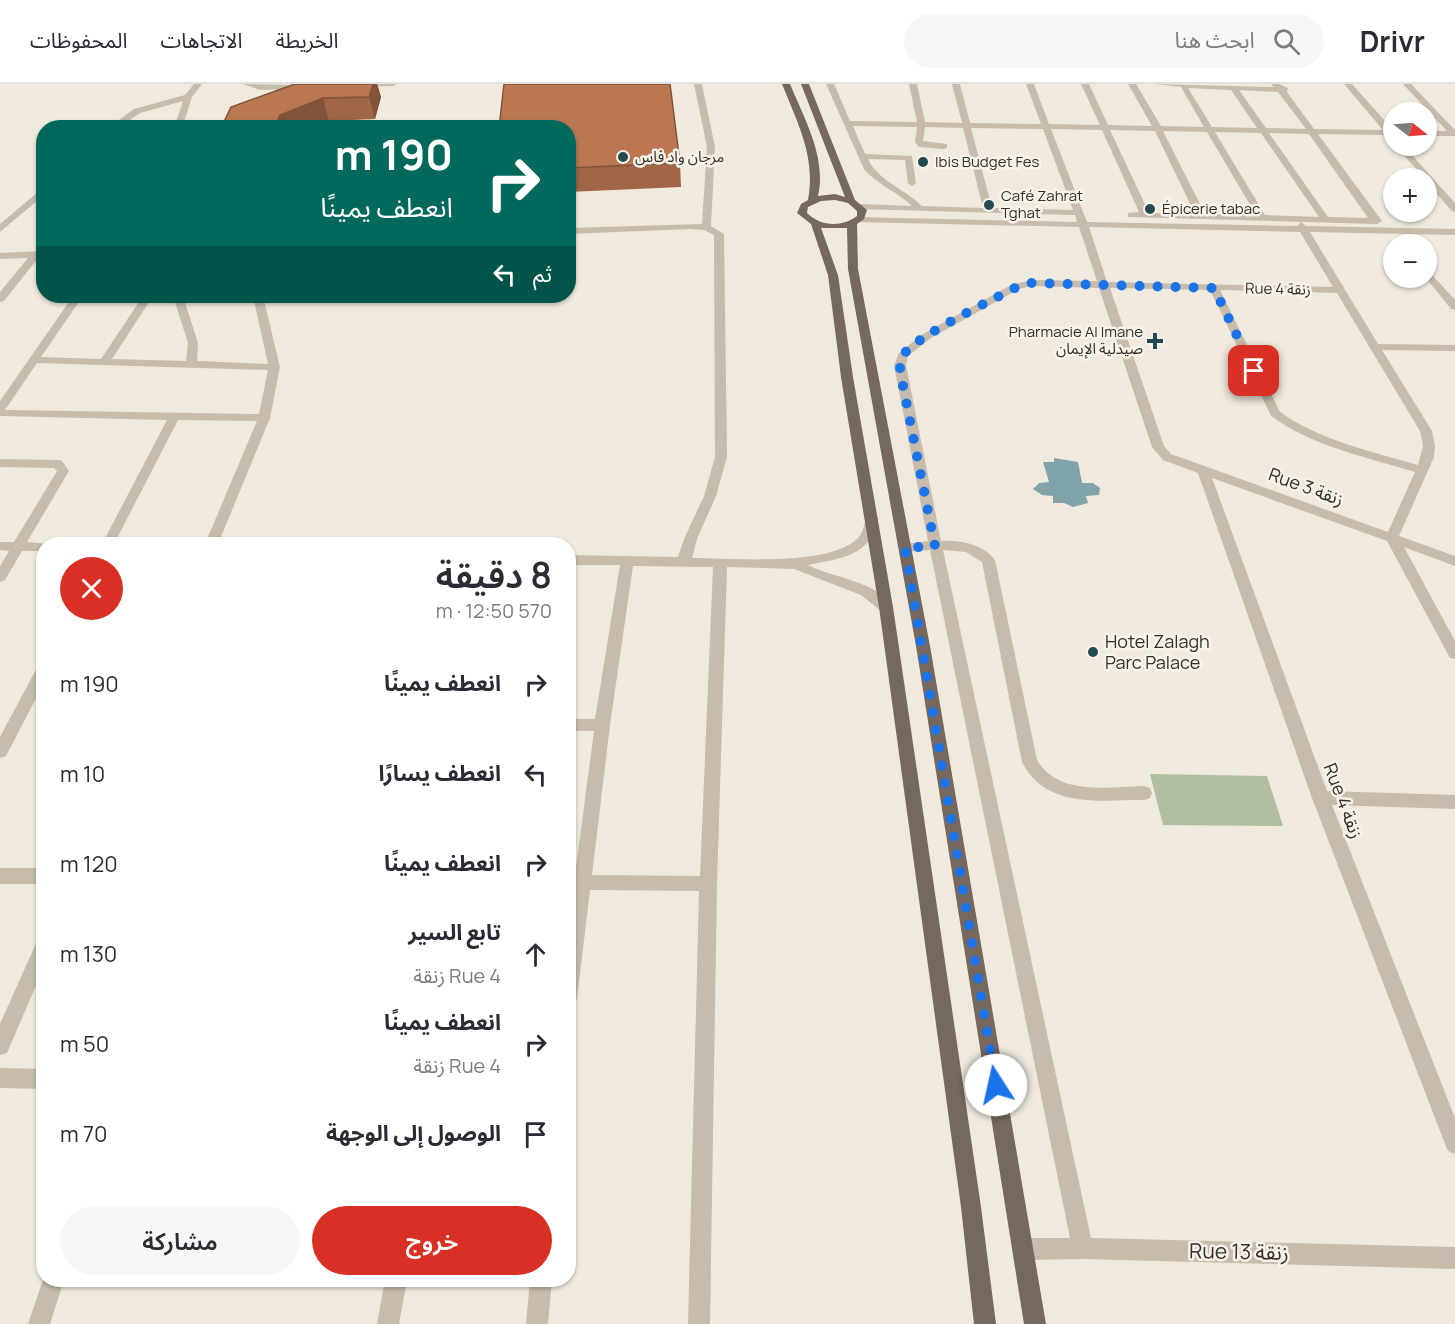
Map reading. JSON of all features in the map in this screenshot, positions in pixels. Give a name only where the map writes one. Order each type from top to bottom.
[{"type":"main road","points":[[786,84],[812,153],[816,177],[812,200]]},
{"type":"main road","points":[[805,84],[850,201]]},
{"type":"main road","points":[[835,197],[850,201],[860,207],[863,214],[855,222],[830,226],[815,223],[802,213],[804,206],[812,200],[835,197]]},
{"type":"main road","points":[[855,222],[853,269],[905,548],[1035,1324]]},
{"type":"main road","points":[[815,223],[833,275],[847,377],[886,607],[936,975],[971,1207],[985,1324]]},
{"type":"street","points":[[181,120],[188,97],[198,84]]},
{"type":"street","points":[[247,84],[260,88],[314,87]]},
{"type":"street","points":[[348,86],[393,84]]},
{"type":"street","points":[[698,84],[711,147],[706,227]]},
{"type":"street","points":[[830,84],[870,172],[907,196],[920,209]]},
{"type":"street","points":[[913,84],[921,123],[919,142],[922,145],[944,147]]},
{"type":"street","points":[[956,84],[968,124],[988,211]]},
{"type":"street","points":[[1030,84],[1045,126],[1085,214],[1083,224],[1103,283]]},
{"type":"street","points":[[1085,84],[1145,215]]},
{"type":"street","points":[[1132,84],[1158,129],[1202,216]]},
{"type":"street","points":[[1159,84],[1234,89],[1277,87],[1290,91],[1312,131],[1376,221]]},
{"type":"street","points":[[1348,84],[1383,124]]},
{"type":"street","points":[[1407,84],[1455,134]]},
{"type":"street","points":[[1183,86],[1262,218]]},
{"type":"street","points":[[1234,89],[1325,219]]},
{"type":"street","points":[[124,120],[137,111],[188,97]]},
{"type":"street","points":[[846,123],[1383,134]]},
{"type":"street","points":[[1437,133],[1455,134]]},
{"type":"street","points":[[861,156],[909,158],[912,183]]},
{"type":"street","points":[[1409,156],[1455,209]]},
{"type":"street","points":[[0,229],[36,197]]},
{"type":"street","points":[[860,207],[1085,214]]},
{"type":"street","points":[[1101,214],[1383,221]]},
{"type":"street","points":[[1297,219],[1426,431],[1430,446],[1423,470],[1392,538],[1455,654]]},
{"type":"street","points":[[855,222],[1455,232]]},
{"type":"street","points":[[1389,222],[1398,234]]},
{"type":"street","points":[[1437,222],[1455,222]]},
{"type":"street","points":[[576,231],[690,226],[706,227],[719,234],[721,457],[716,481],[686,543],[684,562]]},
{"type":"street","points":[[576,240],[697,235],[719,242]]},
{"type":"street","points":[[0,256],[36,254]]},
{"type":"street","points":[[0,299],[36,258]]},
{"type":"street","name":"Rue 4 زنقة","points":[[935,546],[900,364],[903,355],[927,336],[1015,288],[1031,283],[1103,283],[1342,291]]},
{"type":"street","name":"Rue 3 زنقة","points":[[1103,283],[1153,437],[1167,457],[1455,561]]},
{"type":"street","points":[[1437,285],[1455,307]]},
{"type":"street","name":"Rue 4 زنقة","points":[[1214,288],[1275,414],[1287,424],[1327,441],[1423,470]]},
{"type":"street","points":[[0,411],[73,303]]},
{"type":"street","points":[[105,362],[143,303]]},
{"type":"street","points":[[180,303],[193,343],[191,364]]},
{"type":"street","points":[[215,537],[264,418],[274,367],[260,303]]},
{"type":"street","points":[[1376,346],[1455,348]]},
{"type":"street","points":[[35,360],[274,367]]},
{"type":"street","points":[[0,411],[264,418]]},
{"type":"street","points":[[112,537],[174,417]]},
{"type":"street","points":[[0,463],[58,464],[63,471],[0,577]]},
{"type":"street","name":"Rue 4 زنقة","points":[[1203,469],[1320,798],[1455,1144]]},
{"type":"street","points":[[576,560],[796,564],[816,557],[838,555],[853,549],[870,532],[872,518]]},
{"type":"street","points":[[905,548],[957,545],[980,552],[988,560],[1030,762],[1039,777],[1065,790],[1144,793]]},
{"type":"street","points":[[0,546],[36,547]]},
{"type":"street","points":[[935,546],[1083,1248]]},
{"type":"street","points":[[627,561],[576,882],[708,884]]},
{"type":"street","points":[[699,1324],[708,884],[720,563]]},
{"type":"street","points":[[796,564],[814,574],[859,587],[879,599],[886,607]]},
{"type":"street","points":[[0,752],[36,683]]},
{"type":"street","points":[[0,718],[17,718]]},
{"type":"street","points":[[576,725],[602,725]]},
{"type":"street","points":[[1320,798],[1455,802]]},
{"type":"street","points":[[0,876],[36,876]]},
{"type":"street","points":[[0,1046],[36,963]]},
{"type":"street","points":[[0,1078],[36,1079]]},
{"type":"street","name":"Rue 13 زنقة","points":[[1024,1249],[1083,1248],[1455,1258]]},
{"type":"street","points":[[39,1324],[51,1287]]},
{"type":"street","points":[[388,1324],[395,1287]]},
{"type":"street","points":[[537,1324],[540,1287]]},
{"type":"green space","points":[[1150,774],[1267,776],[1283,826],[1163,825]]},
{"type":"water","points":[[1054,458],[1078,462],[1082,483],[1093,483],[1100,488],[1099,495],[1086,496],[1088,503],[1073,507],[1064,503],[1053,503],[1053,496],[1042,495],[1033,489],[1039,483],[1049,482],[1043,462],[1054,462]]},
{"type":"building","points":[[295,84],[373,84],[369,97],[323,98],[280,115],[278,120],[225,120],[231,107]]},
{"type":"building","name":"مرجان واد فاس","points":[[504,84],[670,84],[680,163],[576,168],[576,120],[500,120]]},
{"type":"place","name":"مرجان واد فاس","points":[[623,157]]},
{"type":"place","name":"Ibis Budget Fes","points":[[923,162]]},
{"type":"place","name":"Café Zahrat Tghat","points":[[989,205]]},
{"type":"place","name":"Épicerie tabac","points":[[1150,209]]},
{"type":"place","name":"Pharmacie Al Imane صيدلية الإيمان","points":[[1155,341]]},
{"type":"place","name":"Hotel Zalagh Parc Palace","points":[[1093,652]]},
{"type":"route","points":[[996,1085],[905,548],[935,546],[903,386],[900,364],[903,355],[911,346],[927,336],[1015,288],[1031,283],[1103,283],[1214,288],[1254,371]]}]
